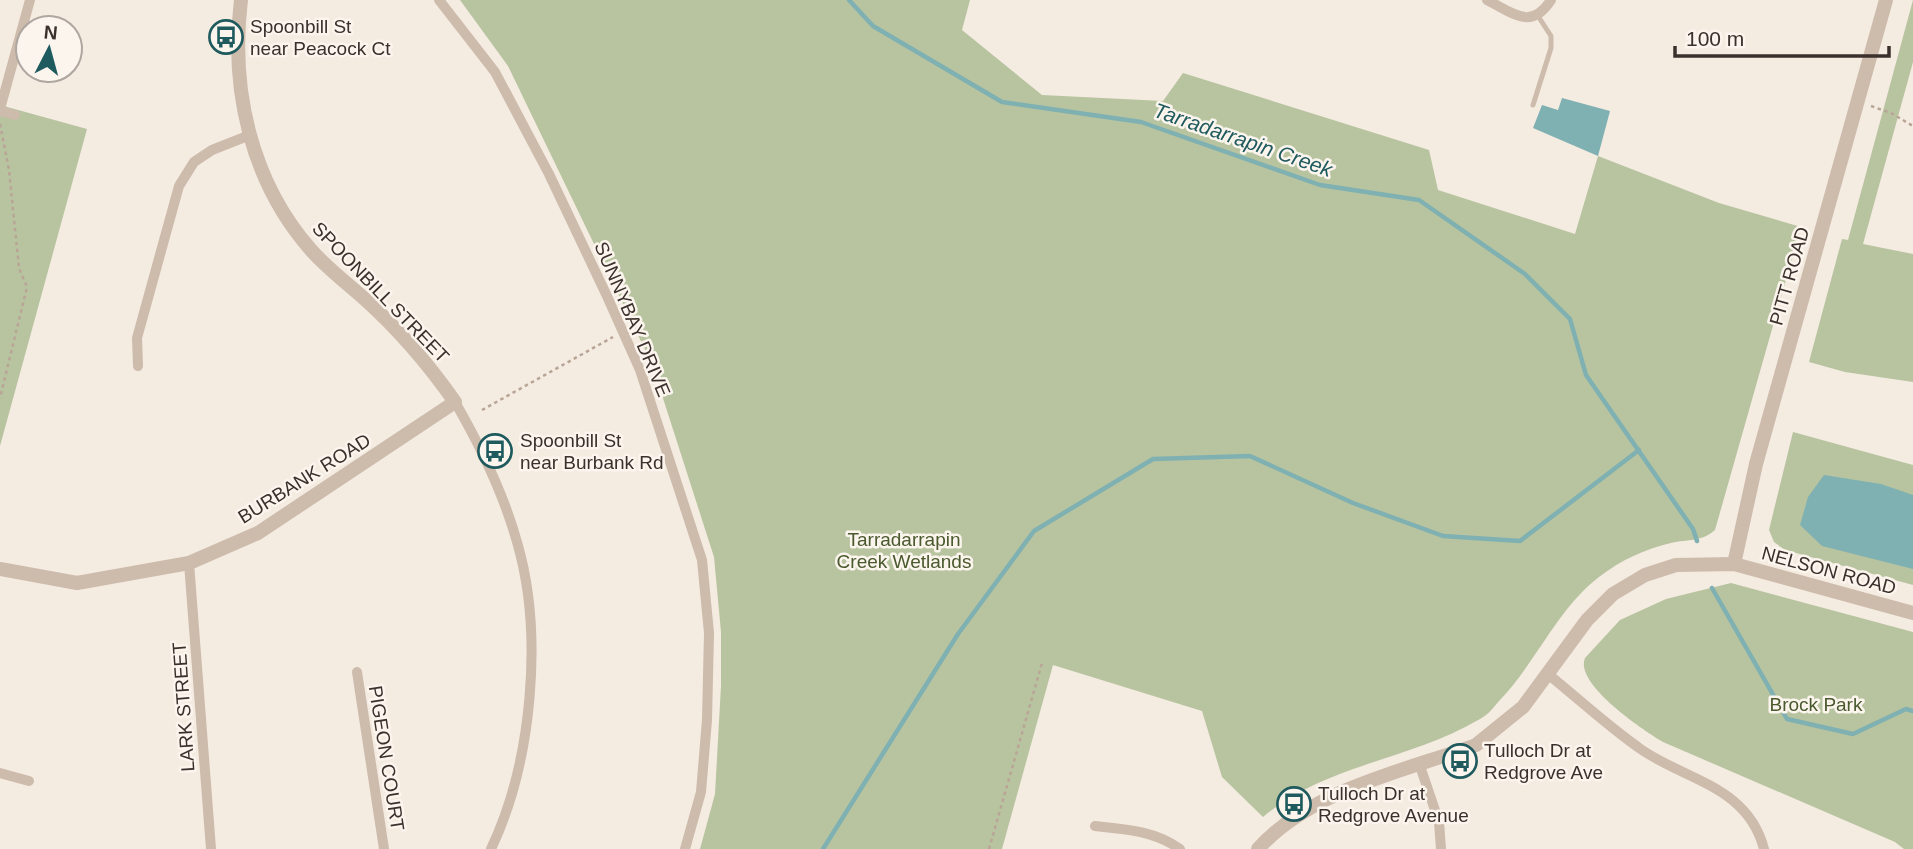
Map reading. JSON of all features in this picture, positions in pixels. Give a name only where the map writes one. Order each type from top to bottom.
[{"type":"street","points":[[15,115],[0,110],[30,0]]},
{"type":"street","name":"SPOONBILL STREET","points":[[242,0],[237,65],[250,135],[273,194],[297,234],[313,253],[391,324],[455,402],[484,452],[506,508],[526,580],[531,682],[515,779],[491,849]]},
{"type":"street","name":"SUNNYBAY DRIVE","points":[[439,0],[495,72],[549,174],[640,370],[702,560],[709,633],[707,720],[701,792],[685,849]]},
{"type":"street","points":[[1487,0],[1527,18],[1538,16],[1551,0]]},
{"type":"street","name":"PITT ROAD","points":[[1734,564],[1756,464],[1886,0]]},
{"type":"street","points":[[138,366],[137,338],[178,186],[194,162],[212,150],[250,135]]},
{"type":"street","name":"BURBANK ROAD","points":[[0,569],[77,583],[189,563],[258,533],[455,402]]},
{"type":"street","name":"LARK STREET","points":[[189,563],[211,849]]},
{"type":"street","name":"NELSON ROAD","points":[[1258,849],[1269,837],[1315,806],[1476,745],[1498,730],[1523,707],[1549,675],[1587,620],[1613,594],[1645,576],[1676,565],[1734,564],[1913,613]]},
{"type":"street","name":"PIGEON COURT","points":[[357,672],[384,849]]},
{"type":"street","points":[[1549,675],[1643,751],[1711,784],[1758,825],[1764,849]]},
{"type":"street","points":[[1420,766],[1439,822],[1441,849]]},
{"type":"street","points":[[0,773],[29,781]]},
{"type":"street","points":[[1095,826],[1138,830],[1169,841],[1180,849]]},
{"type":"lane","points":[[1533,105],[1551,48],[1551,36],[1538,16]]},
{"type":"path","points":[[1857,103],[1891,113],[1913,126]]},
{"type":"path","points":[[0,124],[9,170],[19,268],[27,287],[0,398]]},
{"type":"path","points":[[482,410],[623,332]]},
{"type":"path","points":[[989,849],[1042,663]]},
{"type":"green space","name":"Tarradarrapin Creek Wetlands","points":[[460,0],[970,0],[962,30],[1042,95],[1163,101],[1183,73],[1429,150],[1438,190],[1575,234],[1598,156],[1719,203],[1801,227],[1715,530],[1700,538],[1643,552],[1599,577],[1571,605],[1512,686],[1483,717],[1426,744],[1314,785],[1263,817],[1222,777],[1202,711],[1053,665],[1002,849],[700,849],[715,794],[721,686],[721,632],[714,557],[652,364],[508,66]]},
{"type":"green space","points":[[1913,0],[1913,62],[1863,244],[1913,254],[1913,382],[1845,372],[1809,362],[1842,239],[1848,240]]},
{"type":"green space","points":[[0,105],[87,129],[0,446]]},
{"type":"green space","points":[[1793,432],[1913,465],[1913,585],[1785,550],[1774,542],[1769,530]]},
{"type":"green space","name":"Brock Park","points":[[1731,583],[1913,632],[1913,849],[1904,849],[1895,842],[1663,742],[1612,705],[1590,680],[1584,669],[1585,658],[1620,620],[1666,599]]},
{"type":"water","points":[[1562,98],[1610,111],[1598,156],[1533,128],[1542,105],[1558,110]]},
{"type":"water","points":[[1824,475],[1881,484],[1913,495],[1913,569],[1822,546],[1800,525],[1808,497]]},
{"type":"waterway","name":"Tarradarrapin Creek","points":[[849,0],[873,26],[1002,102],[1141,122],[1320,185],[1419,200],[1525,274],[1570,319],[1586,375],[1693,529],[1697,541]]},
{"type":"waterway","points":[[823,849],[958,634],[1034,531],[1153,459],[1250,456],[1353,503],[1443,536],[1520,541],[1639,450]]},
{"type":"waterway","name":"Tarradarrapin Creek","points":[[1712,588],[1787,719],[1853,734],[1906,709],[1913,711]]},
{"type":"place","name":"Spoonbill St near Peacock Ct","points":[[226,37]]},
{"type":"place","name":"Spoonbill St near Burbank Rd","points":[[495,451]]},
{"type":"place","name":"Tulloch Dr at Redgrove Ave","points":[[1460,761]]},
{"type":"place","name":"Tulloch Dr at Redgrove Avenue","points":[[1294,804]]}]
